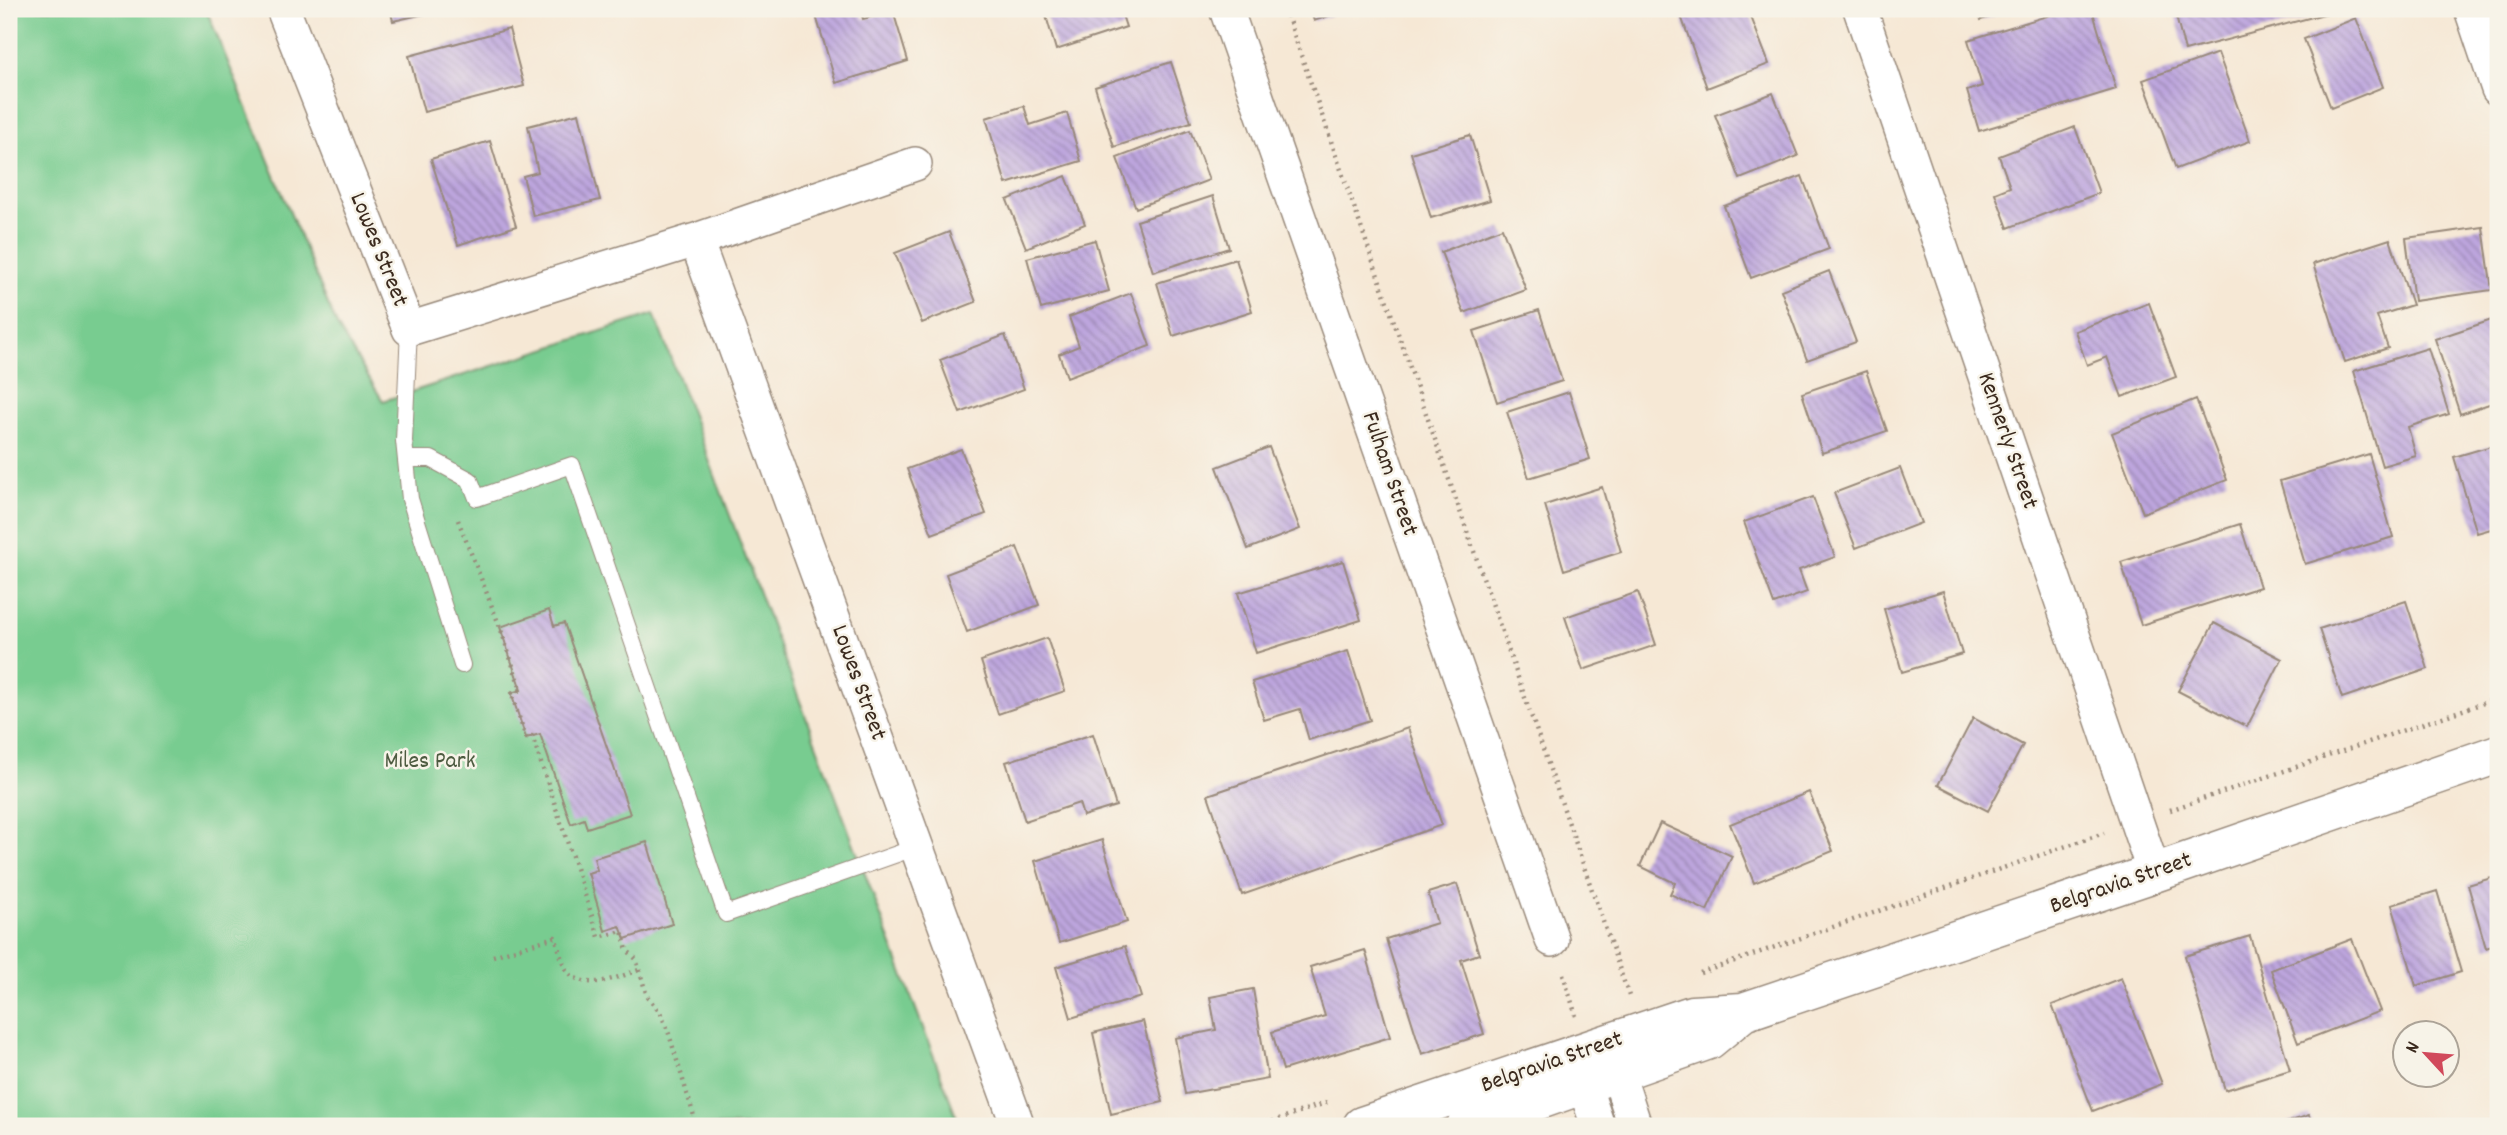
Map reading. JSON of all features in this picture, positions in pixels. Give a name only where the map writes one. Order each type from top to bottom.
[{"type":"street","name":"Lowes Street","points":[[283,9],[409,329],[696,240],[915,164]]},
{"type":"street","name":"Fulham Street","points":[[1226,9],[1552,940]]},
{"type":"street","name":"Kennerly Street","points":[[1860,9],[2154,873]]},
{"type":"street","points":[[2471,9],[2498,89]]},
{"type":"street","name":"Lowes Street","points":[[696,240],[1018,1126]]},
{"type":"street","name":"Belgravia Street","points":[[1466,1126],[1596,1065],[1692,1015],[1743,1012],[2498,754]]},
{"type":"street","name":"Belgravia Street","points":[[1362,1126],[1596,1065]]},
{"type":"street","points":[[1596,1065],[1598,1126]]},
{"type":"street","points":[[1596,1065],[1635,1126]]},
{"type":"lane","points":[[409,329],[404,441],[410,499],[462,665]]},
{"type":"lane","points":[[406,459],[431,459],[470,480],[477,498],[572,465],[726,914],[917,847]]},
{"type":"path","points":[[1284,9],[1629,998],[1639,1002]]},
{"type":"path","points":[[441,465],[452,503],[500,627],[521,690],[511,693],[526,738],[532,736],[599,937],[622,932],[627,950],[636,959],[647,996],[661,1014],[669,1034],[697,1126]]},
{"type":"path","points":[[2169,810],[2498,698]]},
{"type":"path","points":[[493,956],[555,937],[567,969],[585,982],[602,982],[639,970]]},
{"type":"path","points":[[1552,940],[1576,1016]]},
{"type":"green space","name":"Miles Park","points":[[9,9],[206,9],[337,326],[383,401],[654,314],[960,1126],[9,1126]]},
{"type":"building","points":[[390,9],[442,9],[442,10],[393,21]]},
{"type":"building","points":[[814,9],[860,9],[863,19],[893,11],[908,61],[836,83]]},
{"type":"building","points":[[1044,9],[1120,9],[1126,27],[1056,50]]},
{"type":"building","points":[[1310,9],[1349,9],[1314,21]]},
{"type":"building","points":[[1699,9],[1748,9],[1769,64],[1707,88],[1681,16]]},
{"type":"building","points":[[1978,9],[2013,9],[1981,20]]},
{"type":"building","points":[[2070,9],[2092,9],[2116,89],[1979,131],[1967,91],[1982,86],[1968,40]]},
{"type":"building","points":[[2174,9],[2339,9],[2339,10],[2185,51]]},
{"type":"building","points":[[2356,18],[2383,87],[2331,108],[2304,39]]},
{"type":"building","points":[[509,29],[524,86],[424,112],[409,56]]},
{"type":"building","points":[[2218,53],[2250,141],[2176,169],[2143,80]]},
{"type":"building","points":[[1171,62],[1191,122],[1114,147],[1095,87]]},
{"type":"building","points":[[1773,93],[1798,156],[1740,179],[1715,115]]},
{"type":"building","points":[[1024,106],[1030,125],[1067,113],[1081,161],[1006,184],[986,118]]},
{"type":"building","points":[[579,113],[600,200],[533,216],[523,176],[538,172],[528,126]]},
{"type":"building","points":[[2075,127],[2099,193],[2008,228],[1995,193],[2010,187],[1999,156]]},
{"type":"building","points":[[1190,130],[1209,180],[1136,208],[1117,158]]},
{"type":"building","points":[[1470,135],[1490,200],[1431,218],[1411,153]]},
{"type":"building","points":[[490,141],[516,226],[458,245],[431,159]]},
{"type":"building","points":[[1066,176],[1085,224],[1026,248],[1007,200]]},
{"type":"building","points":[[1802,176],[1829,249],[1751,278],[1724,206]]},
{"type":"building","points":[[1213,196],[1229,248],[1153,272],[1137,221]]},
{"type":"building","points":[[2483,227],[2492,290],[2414,301],[2406,238]]},
{"type":"building","points":[[1502,228],[1526,290],[1464,313],[1441,252]]},
{"type":"building","points":[[949,232],[976,302],[922,323],[895,253]]},
{"type":"building","points":[[2390,239],[2412,305],[2377,316],[2388,348],[2345,362],[2313,264]]},
{"type":"building","points":[[1095,240],[1109,291],[1041,309],[1027,258]]},
{"type":"building","points":[[1236,259],[1252,311],[1173,336],[1157,283]]},
{"type":"building","points":[[1829,271],[1856,342],[1807,360],[1781,290]]},
{"type":"building","points":[[1131,293],[1150,346],[1067,377],[1059,354],[1079,346],[1069,317]]},
{"type":"building","points":[[2149,303],[2176,377],[2122,397],[2107,357],[2087,365],[2075,331]]},
{"type":"building","points":[[1539,310],[1562,381],[1497,402],[1474,331]]},
{"type":"building","points":[[2498,318],[2498,401],[2460,414],[2435,339]]},
{"type":"building","points":[[1005,335],[1024,389],[960,413],[940,360]]},
{"type":"building","points":[[2428,348],[2449,414],[2408,427],[2416,456],[2382,466],[2354,371]]},
{"type":"building","points":[[1866,371],[1887,431],[1822,453],[1802,393]]},
{"type":"building","points":[[1569,392],[1590,459],[1529,478],[1507,412]]},
{"type":"building","points":[[2196,399],[2227,480],[2143,513],[2112,433]]},
{"type":"building","points":[[2498,444],[2498,527],[2477,533],[2454,457]]},
{"type":"building","points":[[1269,447],[1300,529],[1248,549],[1217,467]]},
{"type":"building","points":[[961,449],[986,514],[932,534],[907,469]]},
{"type":"building","points":[[2369,454],[2393,537],[2305,564],[2280,481]]},
{"type":"building","points":[[1900,468],[1921,523],[1856,548],[1834,493]]},
{"type":"building","points":[[1602,487],[1621,552],[1564,570],[1545,505]]},
{"type":"building","points":[[1813,497],[1835,557],[1799,570],[1807,592],[1774,604],[1744,522]]},
{"type":"building","points":[[2240,524],[2260,587],[2141,625],[2121,562]]},
{"type":"building","points":[[1017,547],[1039,605],[967,632],[946,574]]},
{"type":"building","points":[[1343,561],[1361,620],[1256,653],[1238,593]]},
{"type":"building","points":[[1943,591],[1962,654],[1902,672],[1884,609]]},
{"type":"building","points":[[1638,592],[1656,645],[1583,670],[1565,617]]},
{"type":"building","points":[[2406,601],[2428,669],[2342,698],[2319,629]]},
{"type":"building","points":[[549,610],[554,626],[564,623],[630,814],[587,828],[584,819],[571,824],[540,734],[526,738],[511,693],[521,690],[500,627]]},
{"type":"building","points":[[2214,623],[2282,659],[2247,727],[2178,691]]},
{"type":"building","points":[[1047,638],[1065,691],[998,714],[981,661]]},
{"type":"building","points":[[1348,651],[1370,720],[1309,740],[1300,709],[1264,720],[1252,682]]},
{"type":"building","points":[[1973,718],[2023,745],[1988,811],[1938,785]]},
{"type":"building","points":[[1408,728],[1442,825],[1242,895],[1208,795]]},
{"type":"building","points":[[1093,734],[1116,806],[1083,816],[1079,803],[1025,821],[1006,762]]},
{"type":"building","points":[[1809,792],[1833,851],[1754,883],[1730,824]]},
{"type":"building","points":[[1660,823],[1732,856],[1707,911],[1670,894],[1675,883],[1640,866]]},
{"type":"building","points":[[1102,840],[1127,922],[1059,943],[1035,861]]},
{"type":"building","points":[[647,842],[672,924],[625,939],[620,926],[605,931],[588,873],[597,870],[594,858]]},
{"type":"building","points":[[2498,876],[2498,944],[2486,948],[2468,885]]},
{"type":"building","points":[[1457,884],[1479,954],[1461,960],[1484,1034],[1422,1054],[1386,939],[1437,923],[1428,893]]},
{"type":"building","points":[[2437,891],[2461,972],[2416,986],[2392,905]]},
{"type":"building","points":[[2250,936],[2290,1070],[2225,1090],[2185,956]]},
{"type":"building","points":[[2352,939],[2380,1011],[2298,1043],[2271,970]]},
{"type":"building","points":[[1125,946],[1141,997],[1071,1018],[1056,967]]},
{"type":"building","points":[[1365,950],[1390,1037],[1283,1070],[1272,1032],[1325,1016],[1310,967]]},
{"type":"building","points":[[2121,978],[2162,1084],[2093,1111],[2052,1005]]},
{"type":"building","points":[[1253,989],[1268,1079],[1185,1094],[1175,1038],[1216,1030],[1210,997]]},
{"type":"building","points":[[1143,1021],[1163,1102],[1111,1114],[1093,1033]]},
{"type":"building","points":[[2309,1115],[2313,1126],[2277,1126]]}]
